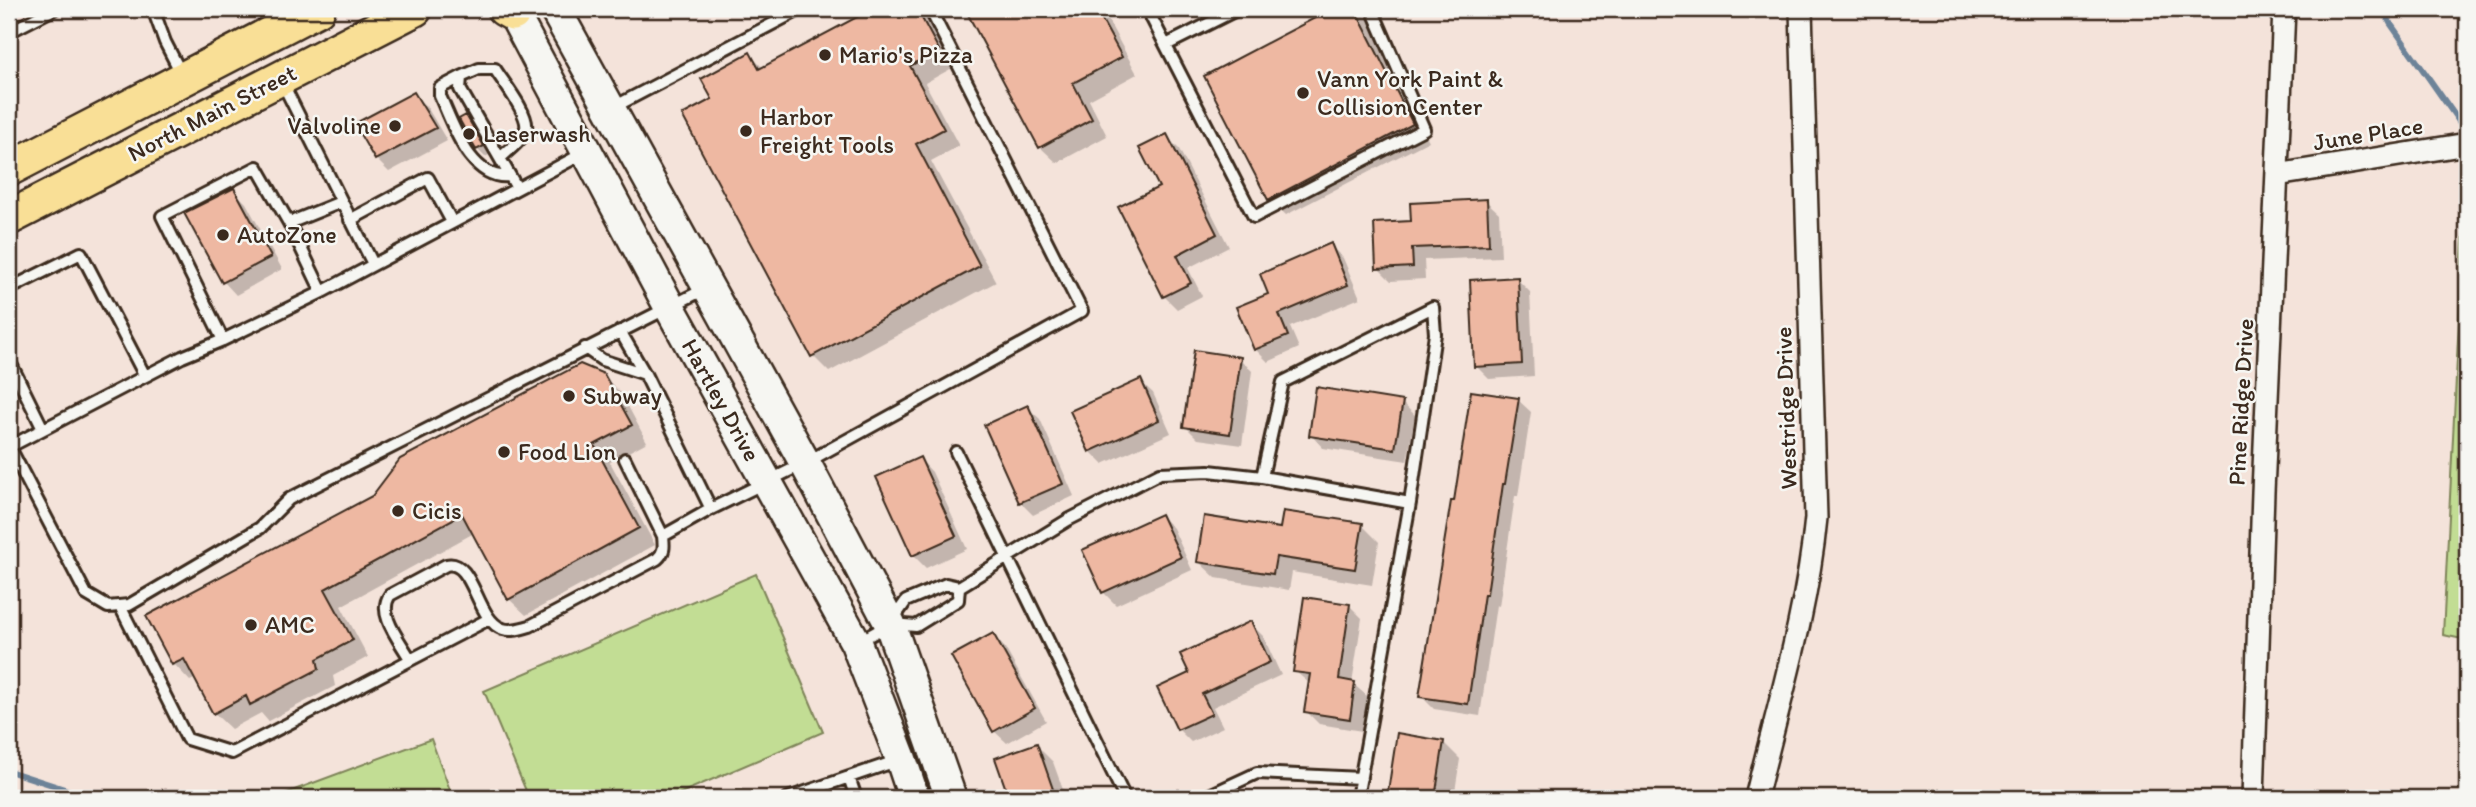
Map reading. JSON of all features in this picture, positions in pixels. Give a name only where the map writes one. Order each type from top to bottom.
[{"type":"main road","name":"North Main Street","points":[[9,169],[318,9]]},
{"type":"main road","name":"North Main Street","points":[[9,218],[415,9]]},
{"type":"street","name":"Hartley Drive","points":[[555,9],[805,463],[890,624],[951,798]]},
{"type":"street","name":"Westridge Drive","points":[[1756,798],[1796,636],[1812,556],[1816,518],[1801,9]]},
{"type":"street","name":"Pine Ridge Drive","points":[[2253,798],[2284,9]]},
{"type":"street","name":"Hartley Drive","points":[[509,10],[765,482],[856,643],[914,798]]},
{"type":"street","name":"June Place","points":[[2277,175],[2467,144]]},
{"type":"lane","points":[[9,32],[31,15],[54,9]]},
{"type":"lane","points":[[153,9],[165,42],[184,77]]},
{"type":"lane","points":[[610,110],[801,9]]},
{"type":"lane","points":[[663,536],[805,463],[1083,311],[930,9]]},
{"type":"lane","points":[[1147,9],[1254,217],[1424,129],[1372,9]]},
{"type":"lane","points":[[1166,45],[1238,9]]},
{"type":"lane","points":[[500,158],[517,142],[526,128],[524,115],[495,69],[479,69],[440,88],[440,96],[463,143],[478,165],[501,177],[510,176]]},
{"type":"lane","points":[[461,77],[460,89],[517,188]]},
{"type":"lane","points":[[280,78],[373,264]]},
{"type":"lane","points":[[586,152],[322,292],[223,340],[183,356],[9,447],[86,594],[108,607],[129,605],[260,528],[289,499],[709,287]]},
{"type":"lane","points":[[223,340],[162,216],[257,167],[289,223],[322,292]]},
{"type":"lane","points":[[350,220],[428,178],[452,222]]},
{"type":"lane","points":[[289,223],[341,202]]},
{"type":"lane","points":[[9,289],[81,253],[145,376]]},
{"type":"lane","points":[[1262,477],[1283,382],[1433,307],[1435,334],[1409,503],[1357,798]]},
{"type":"lane","points":[[620,331],[645,374],[711,509]]},
{"type":"lane","points":[[585,348],[602,360],[645,374]]},
{"type":"lane","points":[[9,360],[43,429]]},
{"type":"lane","points":[[956,452],[1125,798]]},
{"type":"lane","points":[[410,659],[386,615],[386,600],[390,595],[446,565],[452,563],[462,568],[489,619],[502,629],[510,630],[530,626],[657,559],[664,547],[663,536],[625,459]]},
{"type":"lane","points":[[856,643],[890,624],[906,601],[946,584],[959,587],[1068,520],[1160,473],[1209,471],[1262,477],[1409,503]]},
{"type":"lane","points":[[890,624],[916,626],[958,600],[959,587]]},
{"type":"lane","points":[[120,606],[187,739],[232,753],[489,619]]},
{"type":"lane","points":[[795,797],[901,759]]},
{"type":"lane","points":[[1203,798],[1257,773],[1361,778]]},
{"type":"lane","points":[[849,777],[856,798]]},
{"type":"green space","points":[[2467,161],[2467,640],[2443,635]]},
{"type":"green space","points":[[756,574],[823,732],[669,798],[529,798],[484,691]]},
{"type":"green space","points":[[431,739],[453,798],[273,798]]},
{"type":"building","points":[[872,9],[917,9],[939,50],[910,66],[944,129],[916,144],[980,266],[811,357],[682,115],[712,99],[701,79],[750,52],[759,69]]},
{"type":"building","points":[[965,9],[1096,9],[1122,57],[1073,83],[1092,119],[1039,148]]},
{"type":"building","points":[[1332,9],[1355,9],[1413,124],[1268,200],[1204,76]]},
{"type":"building","name":"Valvoline","points":[[414,92],[436,128],[375,160],[354,124]]},
{"type":"building","points":[[466,115],[484,146],[476,150],[459,119]]},
{"type":"building","points":[[1167,134],[1217,234],[1177,255],[1191,283],[1163,297],[1118,207],[1159,187],[1139,148]]},
{"type":"building","points":[[234,188],[271,257],[222,283],[184,213]]},
{"type":"building","points":[[1487,199],[1489,245],[1412,248],[1413,267],[1376,269],[1374,223],[1411,221],[1410,203]]},
{"type":"building","points":[[1331,243],[1348,285],[1279,314],[1288,336],[1254,350],[1236,307],[1268,294],[1260,274]]},
{"type":"building","points":[[1518,277],[1522,364],[1474,367],[1470,280]]},
{"type":"building","points":[[1194,350],[1241,357],[1230,434],[1183,427]]},
{"type":"building","points":[[580,364],[604,374],[632,425],[594,445],[639,528],[508,600],[462,514],[325,589],[353,640],[317,659],[319,669],[250,705],[246,696],[213,714],[184,659],[172,665],[146,616],[372,496],[400,459]]},
{"type":"building","points":[[1141,379],[1159,420],[1089,452],[1070,411]]},
{"type":"building","points":[[1316,387],[1403,401],[1395,449],[1309,436]]},
{"type":"building","points":[[1471,391],[1519,398],[1487,594],[1484,594],[1468,704],[1419,697]]},
{"type":"building","points":[[1028,405],[1063,484],[1019,503],[984,425]]},
{"type":"building","points":[[920,457],[956,536],[912,556],[876,477]]},
{"type":"building","points":[[1283,511],[1363,523],[1355,569],[1276,557],[1273,574],[1197,562],[1204,516],[1280,528]]},
{"type":"building","points":[[1161,514],[1181,557],[1102,593],[1082,550]]},
{"type":"building","points":[[1304,597],[1350,604],[1339,679],[1355,682],[1350,719],[1304,712],[1310,674],[1293,672]]},
{"type":"building","points":[[1251,621],[1270,662],[1202,694],[1212,714],[1177,730],[1157,688],[1189,673],[1180,654]]},
{"type":"building","points":[[993,633],[1035,708],[993,732],[951,656]]},
{"type":"building","points":[[1397,733],[1444,741],[1435,798],[1387,798]]},
{"type":"building","points":[[1037,743],[1056,798],[1009,798],[995,758]]},
{"type":"waterway","points":[[2383,9],[2463,127]]},
{"type":"waterway","points":[[9,771],[77,793],[81,798]]},
{"type":"place","name":"Mario's Pizza","points":[[825,55]]},
{"type":"place","name":"Vann York Paint & Collision Center","points":[[1303,93]]},
{"type":"place","name":"Valvoline","points":[[395,126]]},
{"type":"place","name":"Harbor Freight Tools","points":[[746,131]]},
{"type":"place","name":"Laserwash","points":[[469,134]]},
{"type":"place","name":"AutoZone","points":[[223,235]]},
{"type":"place","name":"Subway","points":[[569,396]]},
{"type":"place","name":"Food Lion","points":[[504,452]]},
{"type":"place","name":"Cicis","points":[[398,511]]},
{"type":"place","name":"AMC","points":[[251,625]]}]
